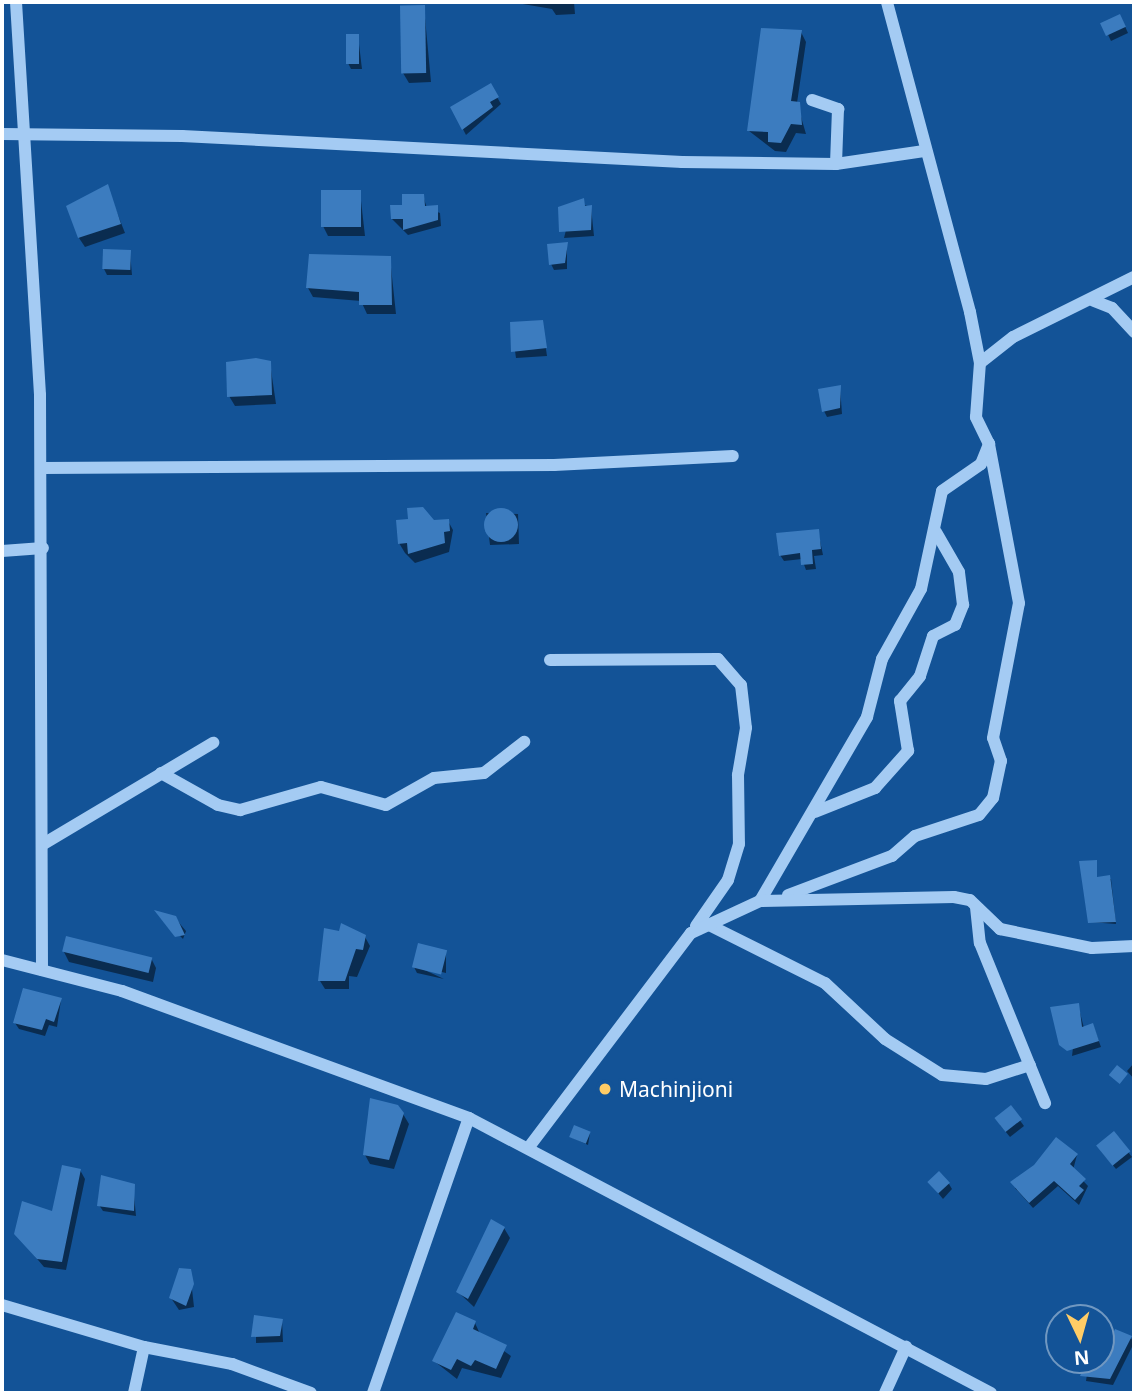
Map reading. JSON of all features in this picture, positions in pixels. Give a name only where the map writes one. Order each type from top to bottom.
[{"type":"street","points":[[16,2],[42,468],[45,844],[42,970]]},
{"type":"street","points":[[779,898],[892,856],[915,836],[979,815],[993,798],[1001,761],[993,738],[1019,603],[989,444],[976,417],[980,363],[957,260],[924,151],[887,2]]},
{"type":"street","points":[[811,100],[838,109],[836,164]]},
{"type":"street","points":[[2,134],[836,164],[924,151]]},
{"type":"street","points":[[980,363],[1013,337],[1094,301],[1134,276]]},
{"type":"street","points":[[1094,301],[1112,308],[1134,332]]},
{"type":"street","points":[[760,901],[814,812],[874,701],[882,659],[921,589],[936,532],[942,491],[981,464],[989,444]]},
{"type":"street","points":[[42,468],[554,465],[733,456]]},
{"type":"street","points":[[814,812],[875,788],[908,751],[901,701],[920,676],[933,636],[955,625],[963,605],[959,572],[936,532]]},
{"type":"street","points":[[2,551],[43,548]]},
{"type":"street","points":[[529,1147],[728,880],[739,844],[746,728],[741,685],[718,659],[550,660]]},
{"type":"street","points":[[161,773],[219,806],[240,810],[321,787],[386,805],[434,778],[484,773],[524,742]]},
{"type":"street","points":[[45,844],[213,743]]},
{"type":"street","points":[[691,933],[705,923],[760,901],[779,898],[954,897],[976,906],[990,924],[1010,931],[1093,948],[1134,946]]},
{"type":"street","points":[[976,906],[980,943],[1045,1103]]},
{"type":"street","points":[[705,923],[825,983],[885,1039],[942,1075],[986,1079],[1030,1065]]},
{"type":"street","points":[[2,960],[274,1042],[469,1118],[529,1147],[991,1393]]},
{"type":"street","points":[[373,1393],[469,1118]]},
{"type":"street","points":[[2,1305],[144,1347],[232,1364],[311,1393]]},
{"type":"street","points":[[134,1393],[144,1347]]},
{"type":"street","points":[[885,1393],[906,1347]]},
{"type":"building","points":[[400,5],[425,5],[426,73],[401,73]]},
{"type":"building","points":[[1120,14],[1126,27],[1106,36],[1100,23]]},
{"type":"building","points":[[761,28],[802,30],[791,101],[800,102],[802,125],[791,124],[781,143],[768,142],[768,132],[747,131]]},
{"type":"building","points":[[346,34],[359,34],[359,64],[346,64]]},
{"type":"building","points":[[491,83],[499,97],[490,102],[493,107],[462,130],[450,107]]},
{"type":"building","points":[[108,184],[121,224],[78,238],[66,206]]},
{"type":"building","points":[[321,190],[361,190],[361,227],[321,227]]},
{"type":"building","points":[[402,194],[424,194],[425,206],[438,205],[438,220],[403,230],[403,219],[391,219],[390,205],[402,205]]},
{"type":"building","points":[[584,198],[585,206],[592,205],[591,230],[559,232],[558,207]]},
{"type":"building","points":[[568,242],[565,263],[549,265],[547,244]]},
{"type":"building","points":[[103,249],[131,250],[130,270],[102,269]]},
{"type":"building","points":[[309,254],[391,256],[392,305],[359,305],[359,292],[306,288]]},
{"type":"building","points":[[543,320],[547,348],[511,352],[510,322]]},
{"type":"building","points":[[256,358],[271,361],[272,395],[227,397],[226,362]]},
{"type":"building","points":[[841,385],[840,408],[822,412],[818,389]]},
{"type":"building","points":[[423,507],[434,520],[449,519],[450,531],[444,532],[445,543],[408,554],[407,543],[398,544],[396,520],[408,519],[407,508]]},
{"type":"building","points":[[501,508],[513,513],[518,525],[513,537],[501,542],[489,537],[484,525],[489,513]]},
{"type":"building","points":[[819,529],[821,549],[812,550],[813,564],[801,565],[800,553],[779,556],[776,533]]},
{"type":"building","points":[[1097,860],[1097,877],[1110,875],[1116,922],[1088,923],[1079,861]]},
{"type":"building","points":[[154,910],[176,916],[185,935],[175,937]]},
{"type":"building","points":[[341,923],[366,935],[363,950],[356,949],[345,981],[318,981],[324,928],[339,931]]},
{"type":"building","points":[[66,936],[152,958],[148,973],[62,952]]},
{"type":"building","points":[[418,943],[447,950],[441,975],[412,967]]},
{"type":"building","points":[[23,988],[62,998],[54,1022],[46,1019],[42,1030],[13,1023]]},
{"type":"building","points":[[1079,1003],[1082,1027],[1093,1023],[1099,1041],[1067,1051],[1059,1045],[1050,1007]]},
{"type":"building","points":[[1117,1065],[1128,1074],[1120,1084],[1109,1075]]},
{"type":"building","points":[[370,1098],[398,1105],[404,1113],[389,1160],[363,1155]]},
{"type":"building","points":[[1011,1105],[1022,1119],[1006,1132],[994,1118]]},
{"type":"building","points":[[574,1125],[591,1132],[586,1144],[569,1137]]},
{"type":"building","points":[[1114,1131],[1130,1151],[1112,1166],[1096,1145]]},
{"type":"building","points":[[1056,1137],[1078,1154],[1070,1164],[1086,1179],[1079,1186],[1084,1190],[1075,1200],[1054,1181],[1029,1203],[1010,1182],[1034,1165]]},
{"type":"building","points":[[62,1165],[81,1169],[62,1262],[37,1259],[14,1234],[22,1201],[52,1211]]},
{"type":"building","points":[[939,1171],[950,1183],[938,1194],[927,1182]]},
{"type":"building","points":[[101,1175],[135,1184],[134,1211],[97,1206]]},
{"type":"building","points":[[491,1219],[505,1227],[468,1299],[456,1292]]},
{"type":"building","points":[[179,1268],[191,1269],[194,1284],[186,1306],[169,1298]]},
{"type":"building","points":[[456,1312],[476,1321],[473,1329],[507,1345],[496,1369],[475,1360],[471,1366],[457,1359],[451,1370],[432,1361]]},
{"type":"building","points":[[254,1315],[283,1319],[280,1336],[251,1337]]},
{"type":"building","points":[[1115,1329],[1132,1336],[1115,1369]]},
{"type":"building","points":[[1081,1374],[1113,1374],[1110,1379],[1080,1376]]},
{"type":"place","name":"Machinjioni","points":[[605,1089]]}]
